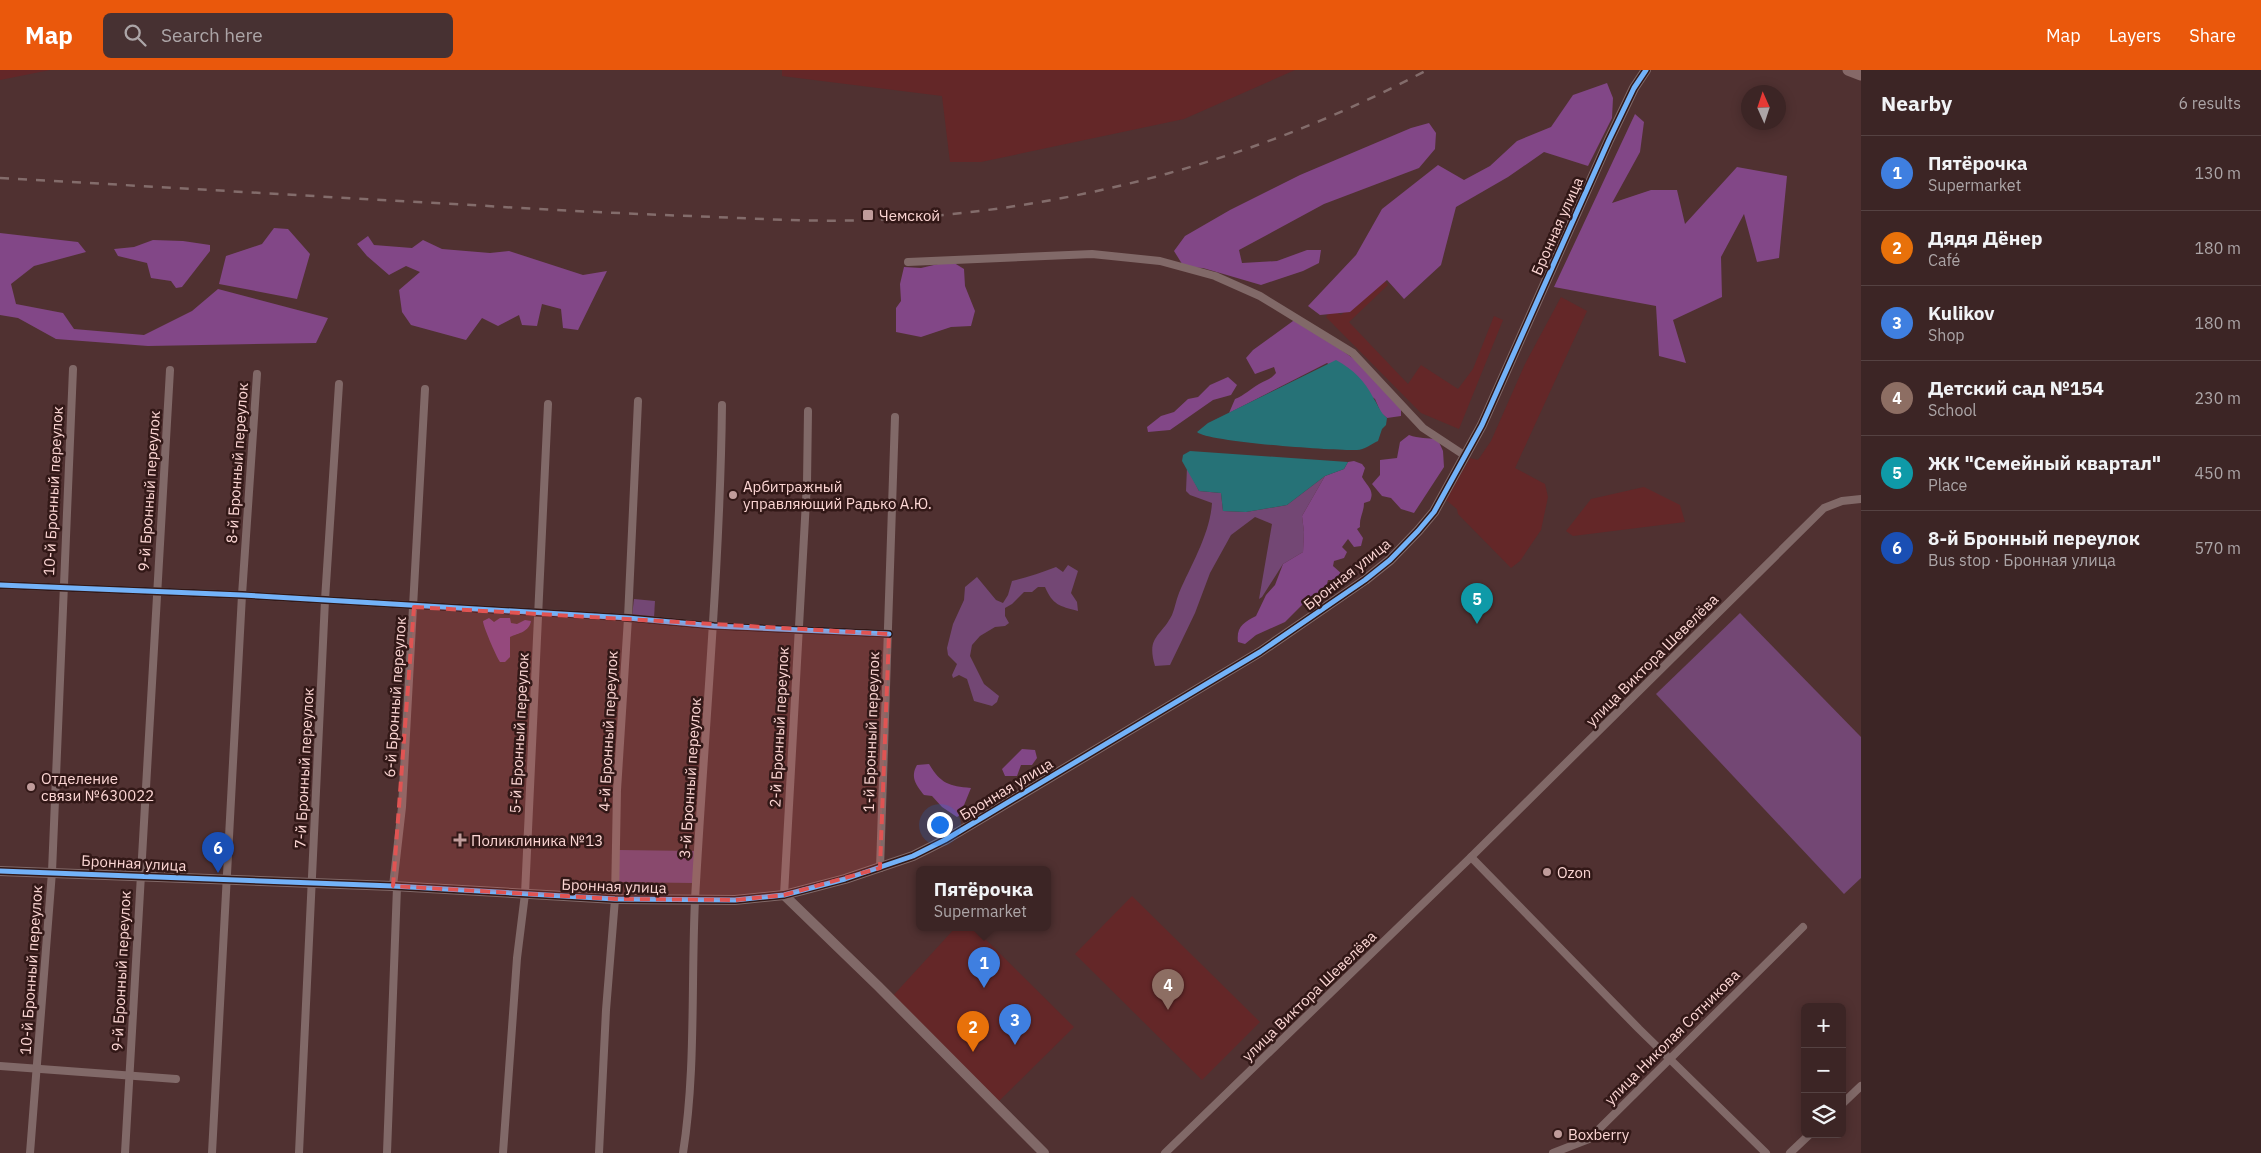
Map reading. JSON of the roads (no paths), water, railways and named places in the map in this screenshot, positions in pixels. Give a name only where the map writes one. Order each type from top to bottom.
[{"type":"main road","points":[[1848,70],[1861,75]]},
{"type":"street","name":"Бронная улица","points":[[0,871],[395,886],[615,899],[695,901],[735,900],[784,895],[880,868],[913,856],[945,840],[1260,652],[1331,605],[1388,561],[1418,531],[1434,512],[1482,425],[1609,140],[1634,88],[1646,70]]},
{"type":"street","points":[[908,262],[1092,254],[1160,261],[1215,276],[1260,296],[1353,353],[1423,428],[1464,455]]},
{"type":"street","name":"10-й Бронный переулок","points":[[30,1153],[52,872],[72,369]]},
{"type":"street","name":"9-й Бронный переулок","points":[[126,1153],[140,875],[170,370]]},
{"type":"street","name":"8-й Бронный переулок","points":[[212,1153],[242,595],[257,374]]},
{"type":"street","name":"7-й Бронный переулок","points":[[299,1153],[301,1072],[313,884],[325,600],[339,384]]},
{"type":"street","name":"6-й Бронный переулок","points":[[387,1153],[395,886],[402,807],[425,389]]},
{"type":"street","name":"4-й Бронный переулок","points":[[599,1153],[606,1010],[615,899],[617,790],[628,618],[638,401]]},
{"type":"street","name":"5-й Бронный переулок","points":[[503,1153],[517,958],[525,894],[548,404]]},
{"type":"street","name":"3-й Бронный переулок","points":[[683,1153],[689,1115],[695,901],[714,626],[722,479],[722,405]]},
{"type":"street","name":"2-й Бронный переулок","points":[[784,895],[806,483],[808,411]]},
{"type":"street","name":"1-й Бронный переулок","points":[[880,868],[895,417]]},
{"type":"street","name":"улица Виктора Шевелёва","points":[[1165,1153],[1471,857],[1824,508],[1842,501],[1861,499]]},
{"type":"street","points":[[0,585],[242,595],[414,607],[628,618],[714,626],[889,634]]},
{"type":"street","points":[[1471,857],[1639,1029],[1671,1058],[1766,1153]]},
{"type":"street","points":[[784,895],[878,986],[1044,1153]]},
{"type":"street","name":"улица Николая Сотникова","points":[[1553,1153],[1589,1139],[1803,927]]},
{"type":"street","points":[[0,1066],[176,1079]]},
{"type":"street","points":[[1846,1100],[1861,1086]]},
{"type":"street","points":[[1790,1153],[1806,1138]]},
{"type":"water","points":[[1336,360],[1362,381],[1387,418],[1386,425],[1382,429],[1378,441],[1368,447],[1360,450],[1345,450],[1273,445],[1223,439],[1206,436],[1197,432],[1208,423]]},
{"type":"water","points":[[1190,451],[1348,462],[1344,469],[1325,476],[1287,505],[1246,512],[1223,511],[1221,493],[1199,491],[1182,461],[1183,455]]},
{"type":"railway","points":[[0,178],[630,214],[848,221],[940,215],[1012,207],[1084,194],[1155,177],[1225,156],[1294,131],[1362,103],[1427,70]]},
{"type":"place","name":"Чемской","points":[[868,215]]},
{"type":"place","name":"Арбитражный управляющий Радько А.Ю.","points":[[733,495]]},
{"type":"place","name":"ЖК \"Семейный квартал\"","points":[[1477,624]]},
{"type":"place","name":"Отделение связи №630022","points":[[31,787]]},
{"type":"place","name":"Поликлиника №13","points":[[460,840]]},
{"type":"place","name":"Ozon","points":[[1547,872]]},
{"type":"place","name":"8-й Бронный переулок","points":[[218,873]]},
{"type":"place","name":"Пятёрочка","points":[[984,988]]},
{"type":"place","name":"Детский сад №154","points":[[1168,1010]]},
{"type":"place","name":"Kulikov","points":[[1015,1045]]},
{"type":"place","name":"Дядя Дёнер","points":[[973,1052]]},
{"type":"place","name":"Boxberry","points":[[1558,1134]]}]
